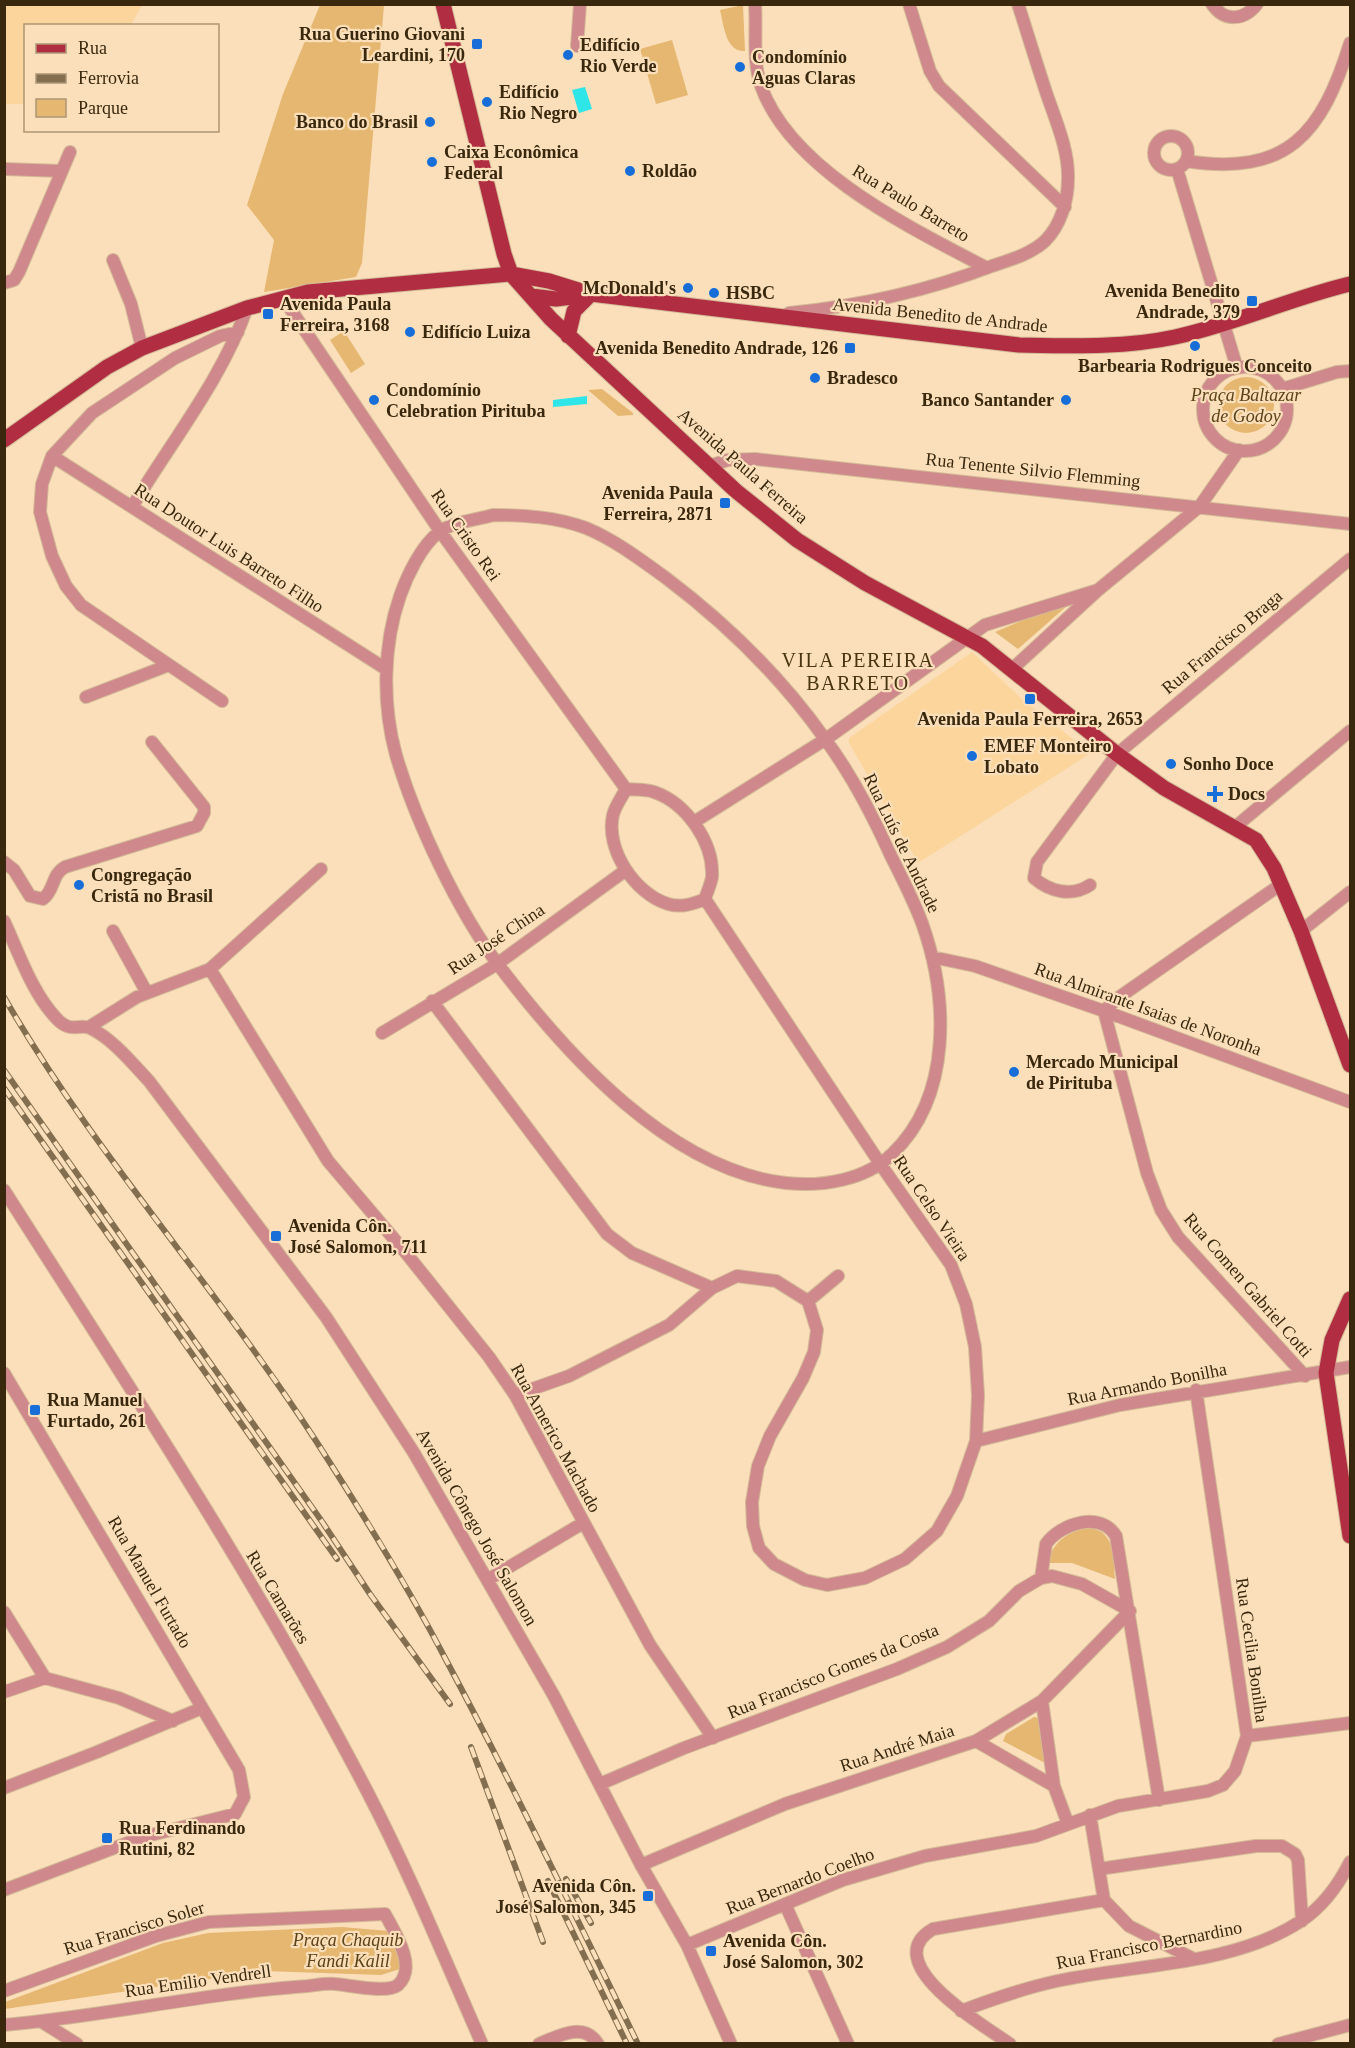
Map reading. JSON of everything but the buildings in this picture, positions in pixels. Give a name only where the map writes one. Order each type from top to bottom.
[{"type":"main road","points":[[4,440],[107,367],[142,348],[247,308],[308,292],[511,274],[472,127],[443,4]]},
{"type":"main road","name":"Avenida Benedito de Andrade","points":[[511,274],[549,281],[591,294],[1019,345],[1072,346],[1128,344],[1176,336],[1309,294],[1350,284]]},
{"type":"main road","name":"Avenida Paula Ferreira","points":[[511,274],[568,336],[712,465],[736,491],[797,540],[865,583],[967,638],[1164,788],[1256,840],[1274,868],[1301,931],[1350,1065]]},
{"type":"main road","points":[[568,336],[574,311],[591,294]]},
{"type":"main road","name":"Avenida Benedito de Andrade","points":[[531,296],[556,299],[591,294]]},
{"type":"main road","points":[[1350,1299],[1332,1340],[1326,1373],[1350,1536]]},
{"type":"street","points":[[577,46],[580,4]]},
{"type":"street","name":"Rua Paulo Barreto","points":[[755,4],[756,69],[761,87],[790,134],[833,177],[882,210],[987,268]]},
{"type":"street","points":[[909,4],[930,71],[939,86],[1065,207]]},
{"type":"street","points":[[764,316],[826,310],[900,296],[1024,254],[1044,242],[1055,229],[1065,207],[1068,178],[1060,133],[1018,4]]},
{"type":"street","points":[[1212,4],[1222,16],[1231,18],[1248,13],[1257,4]]},
{"type":"street","points":[[1237,368],[1222,323],[1181,165],[1236,165],[1265,159],[1286,149],[1307,134],[1325,109],[1339,78],[1350,43]]},
{"type":"street","points":[[4,283],[14,280],[19,272],[40,228],[70,152]]},
{"type":"street","points":[[4,169],[61,171]]},
{"type":"street","points":[[114,260],[131,304],[142,348]]},
{"type":"street","name":"Rua Cristo Rei","points":[[283,298],[440,531],[626,789]]},
{"type":"street","points":[[132,507],[238,332],[247,308]]},
{"type":"street","points":[[222,701],[81,605],[66,586],[51,556],[40,512],[42,484],[52,456],[92,413],[175,358],[220,336],[238,332]]},
{"type":"street","points":[[1237,368],[1264,371],[1282,389],[1287,413],[1279,434],[1261,448],[1239,450],[1225,446],[1213,436],[1206,424],[1203,410],[1205,395],[1212,382],[1224,373],[1237,368]]},
{"type":"street","points":[[1282,389],[1337,372],[1350,371]]},
{"type":"street","points":[[1011,670],[1098,590],[1200,506],[1239,450]]},
{"type":"street","name":"Rua Doutor Luis Barreto Filho","points":[[52,456],[386,669]]},
{"type":"street","name":"Rua Tenente Silvio Flemming","points":[[712,465],[729,460],[755,459],[1350,524]]},
{"type":"street","name":"Rua Luís de Andrade","points":[[493,515],[536,515],[596,534],[634,555],[691,597],[741,640],[781,683],[826,739],[876,822],[922,922],[932,957],[939,1003],[940,1051],[930,1093],[915,1125],[899,1148],[881,1165],[834,1183],[802,1185],[762,1180],[725,1169],[674,1141],[624,1103],[581,1062],[497,964],[447,881],[414,806],[395,752],[386,669],[392,620],[404,584],[421,555],[440,531],[493,515]]},
{"type":"street","name":"Rua Francisco Braga","points":[[1090,885],[1075,892],[1052,889],[1034,878],[1034,871],[1037,862],[1117,754],[1350,559]]},
{"type":"street","points":[[694,822],[826,739],[986,625],[1098,590]]},
{"type":"street","points":[[86,697],[169,665]]},
{"type":"street","points":[[1235,827],[1350,731]]},
{"type":"street","points":[[4,862],[15,870],[30,896],[43,900],[50,892],[55,876],[65,867],[197,826],[204,813],[204,807],[152,742]]},
{"type":"street","points":[[626,789],[652,791],[672,800],[694,822],[709,856],[712,877],[705,899],[688,905],[668,904],[648,894],[626,870],[612,837],[613,814],[626,789]]},
{"type":"street","points":[[4,921],[35,986],[57,1019],[68,1027],[89,1027],[114,1009],[147,993],[210,969],[321,869]]},
{"type":"street","name":"Rua José China","points":[[382,1033],[497,964],[626,870]]},
{"type":"street","points":[[1104,1011],[1118,998],[1281,885]]},
{"type":"street","points":[[1301,931],[1350,892]]},
{"type":"street","name":"Rua Celso Vieira","points":[[705,899],[881,1165],[951,1265],[966,1304],[975,1347],[978,1395],[976,1441],[957,1496],[937,1531],[905,1559],[865,1578],[827,1585],[805,1580],[774,1564],[759,1548],[753,1527],[752,1502],[758,1466],[770,1436],[803,1378],[814,1352],[816,1330],[808,1301]]},
{"type":"street","points":[[113,931],[147,993]]},
{"type":"street","name":"Rua Almirante Isaias de Noronha","points":[[932,957],[975,966],[1350,1102]]},
{"type":"street","name":"Rua Americo Machado","points":[[210,969],[328,1161],[406,1253],[489,1358],[515,1395],[650,1645],[713,1738]]},
{"type":"street","points":[[432,1001],[607,1234],[632,1253],[712,1288]]},
{"type":"street","name":"Rua Comen Gabriel Cotti","points":[[1104,1011],[1144,1162],[1161,1210],[1178,1237],[1305,1376]]},
{"type":"street","name":"Avenida Cônego José Salomon","points":[[89,1027],[122,1053],[148,1081],[326,1317],[414,1453],[489,1579],[600,1784],[641,1865],[687,1945],[731,2043]]},
{"type":"street","name":"Rua Camarões","points":[[4,1190],[160,1436],[282,1638],[369,1794],[482,2043]]},
{"type":"street","points":[[515,1395],[569,1376],[669,1325],[712,1288],[737,1276],[755,1276],[776,1281],[808,1301],[838,1276]]},
{"type":"street","name":"Rua Armando Bonilha","points":[[976,1441],[1120,1405],[1196,1390],[1326,1373],[1350,1367]]},
{"type":"street","name":"Rua Manuel Furtado","points":[[4,1373],[239,1770],[244,1797],[235,1814],[143,1837],[4,1890]]},
{"type":"street","name":"Rua Cecilia Bonilha","points":[[1068,1824],[1118,1806],[1208,1791],[1223,1785],[1234,1771],[1247,1736],[1196,1390]]},
{"type":"street","points":[[1130,1611],[1082,1584],[1052,1576],[1041,1578],[1044,1551],[1052,1535],[1080,1523],[1093,1522],[1106,1526],[1116,1536],[1130,1611],[1159,1800]]},
{"type":"street","points":[[489,1579],[583,1523]]},
{"type":"street","name":"Rua Francisco Gomes da Costa","points":[[600,1784],[713,1738],[897,1669],[947,1647],[989,1621],[1019,1591],[1041,1578]]},
{"type":"street","name":"Rua André Maia","points":[[641,1865],[785,1804],[976,1741],[1042,1701],[1130,1611]]},
{"type":"street","points":[[4,1612],[45,1678]]},
{"type":"street","points":[[4,1692],[45,1678],[119,1698],[173,1721]]},
{"type":"street","points":[[1042,1701],[1054,1786],[1068,1824]]},
{"type":"street","points":[[4,1788],[202,1708]]},
{"type":"street","points":[[1247,1736],[1350,1723]]},
{"type":"street","points":[[976,1741],[1054,1786]]},
{"type":"street","points":[[1090,1815],[1104,1900],[1129,1926],[1194,1959]]},
{"type":"street","name":"Rua Bernardo Coelho","points":[[687,1945],[843,1880],[925,1856],[1036,1836],[1068,1824]]},
{"type":"street","points":[[1099,1869],[1256,1846],[1282,1846],[1295,1854],[1298,1860],[1302,1921]]},
{"type":"street","name":"Rua Francisco Bernardino","points":[[961,2010],[1058,1981],[1194,1959],[1264,1941],[1302,1921],[1330,1895],[1350,1862]]},
{"type":"street","points":[[1010,2043],[961,2010],[926,1977],[915,1959],[915,1947],[920,1937],[933,1929],[1104,1900]]},
{"type":"street","points":[[785,1904],[848,2043]]},
{"type":"street","name":"Rua Emilio Vendrell","points":[[4,2025],[42,2022],[247,1990],[333,1984],[384,1989],[395,1987],[404,1973],[404,1952],[385,1914]]},
{"type":"street","name":"Rua Francisco Soler","points":[[4,1990],[156,1936],[209,1922],[385,1914]]},
{"type":"street","points":[[42,2022],[77,2043]]},
{"type":"street","name":"Avenida Cônego José Salomon","points":[[721,2043],[722,2023]]},
{"type":"street","points":[[1278,2043],[1350,2025]]},
{"type":"street","points":[[539,2043],[568,2032],[580,2031],[590,2033],[598,2043]]},
{"type":"shaded area","points":[[5,4],[142,4],[132,24],[24,24],[24,104],[5,104]]},
{"type":"shaded area","name":"EMEF Monteiro Lobato","points":[[972,652],[1024,701],[1091,753],[918,863],[849,743],[849,738]]},
{"type":"green space","points":[[320,5],[384,5],[362,263],[356,277],[264,292],[274,240],[247,205],[283,94]]},
{"type":"green space","points":[[743,5],[745,51],[739,50],[730,43],[720,10]]},
{"type":"green space","points":[[672,40],[688,95],[656,104],[640,49]]},
{"type":"green space","points":[[344,331],[365,364],[351,373],[330,340]]},
{"type":"green space","name":"Praça Baltazar de Godoy","points":[[1246,377],[1266,385],[1274,405],[1266,425],[1246,433],[1226,425],[1218,405],[1226,385]]},
{"type":"green space","points":[[602,389],[633,415],[618,416],[588,390]]},
{"type":"green space","points":[[1077,597],[1018,649],[995,632]]},
{"type":"green space","points":[[1089,1528],[1098,1530],[1109,1540],[1113,1554],[1115,1579],[1072,1563],[1049,1563],[1053,1549],[1062,1539]]},
{"type":"green space","points":[[1034,1717],[1039,1718],[1045,1763],[1003,1741],[1006,1734]]},
{"type":"green space","name":"Praça Chaquib Fandi Kalil","points":[[342,1927],[389,1931],[399,1952],[400,1969],[381,1975],[264,1971],[5,2009],[5,2002],[163,1943],[208,1933]]},
{"type":"water","points":[[585,87],[592,109],[579,113],[572,90]]},
{"type":"water","points":[[587,396],[587,404],[553,407],[553,400]]},
{"type":"railway","points":[[4,997],[39,1055],[77,1111],[278,1385],[383,1548],[415,1602],[495,1754],[638,2044]]},
{"type":"railway","points":[[4,1070],[323,1523],[370,1594],[450,1704]]},
{"type":"railway","points":[[4,1088],[337,1559]]},
{"type":"railway","points":[[471,1747],[543,1942]]},
{"type":"railway","points":[[566,1879],[591,1923]]},
{"type":"railway","points":[[548,1881],[627,2044]]},
{"type":"place","name":"Rua Guerino Giovani Leardini, 170","points":[[477,44]]},
{"type":"place","name":"Edifício Rio Verde","points":[[568,55]]},
{"type":"place","name":"Condomínio Aguas Claras","points":[[740,67]]},
{"type":"place","name":"Edifício Rio Negro","points":[[487,102]]},
{"type":"place","name":"Banco do Brasil","points":[[430,122]]},
{"type":"place","name":"Caixa Econômica Federal","points":[[432,162]]},
{"type":"place","name":"Roldão","points":[[630,171]]},
{"type":"place","name":"McDonald's","points":[[688,288]]},
{"type":"place","name":"HSBC","points":[[714,293]]},
{"type":"place","name":"Avenida Benedito Andrade, 379","points":[[1252,301]]},
{"type":"place","name":"Avenida Paula Ferreira, 3168","points":[[268,314]]},
{"type":"place","name":"Edifício Luiza","points":[[410,332]]},
{"type":"place","name":"Barbearia Rodrigues Conceito","points":[[1195,346]]},
{"type":"place","name":"Avenida Benedito Andrade, 126","points":[[850,348]]},
{"type":"place","name":"Bradesco","points":[[815,378]]},
{"type":"place","name":"Condomínio Celebration Pirituba","points":[[374,400]]},
{"type":"place","name":"Banco Santander","points":[[1066,400]]},
{"type":"place","name":"Avenida Paula Ferreira, 2871","points":[[725,503]]},
{"type":"place","name":"Avenida Paula Ferreira, 2653","points":[[1030,699]]},
{"type":"place","name":"EMEF Monteiro Lobato","points":[[972,756]]},
{"type":"place","name":"Sonho Doce","points":[[1171,764]]},
{"type":"place","name":"Docs","points":[[1215,794]]},
{"type":"place","name":"Congregação Cristã no Brasil","points":[[79,885]]},
{"type":"place","name":"Mercado Municipal de Pirituba","points":[[1014,1072]]},
{"type":"place","name":"Avenida Côn. José Salomon, 711","points":[[276,1236]]},
{"type":"place","name":"Rua Manuel Furtado, 261","points":[[35,1410]]},
{"type":"place","name":"Rua Ferdinando Rutini, 82","points":[[107,1838]]},
{"type":"place","name":"Avenida Côn. José Salomon, 345","points":[[648,1896]]},
{"type":"place","name":"Avenida Côn. José Salomon, 302","points":[[711,1951]]},
{"type":"district","name":"VILA PEREIRA BARRETO","points":[[858,672]]}]
